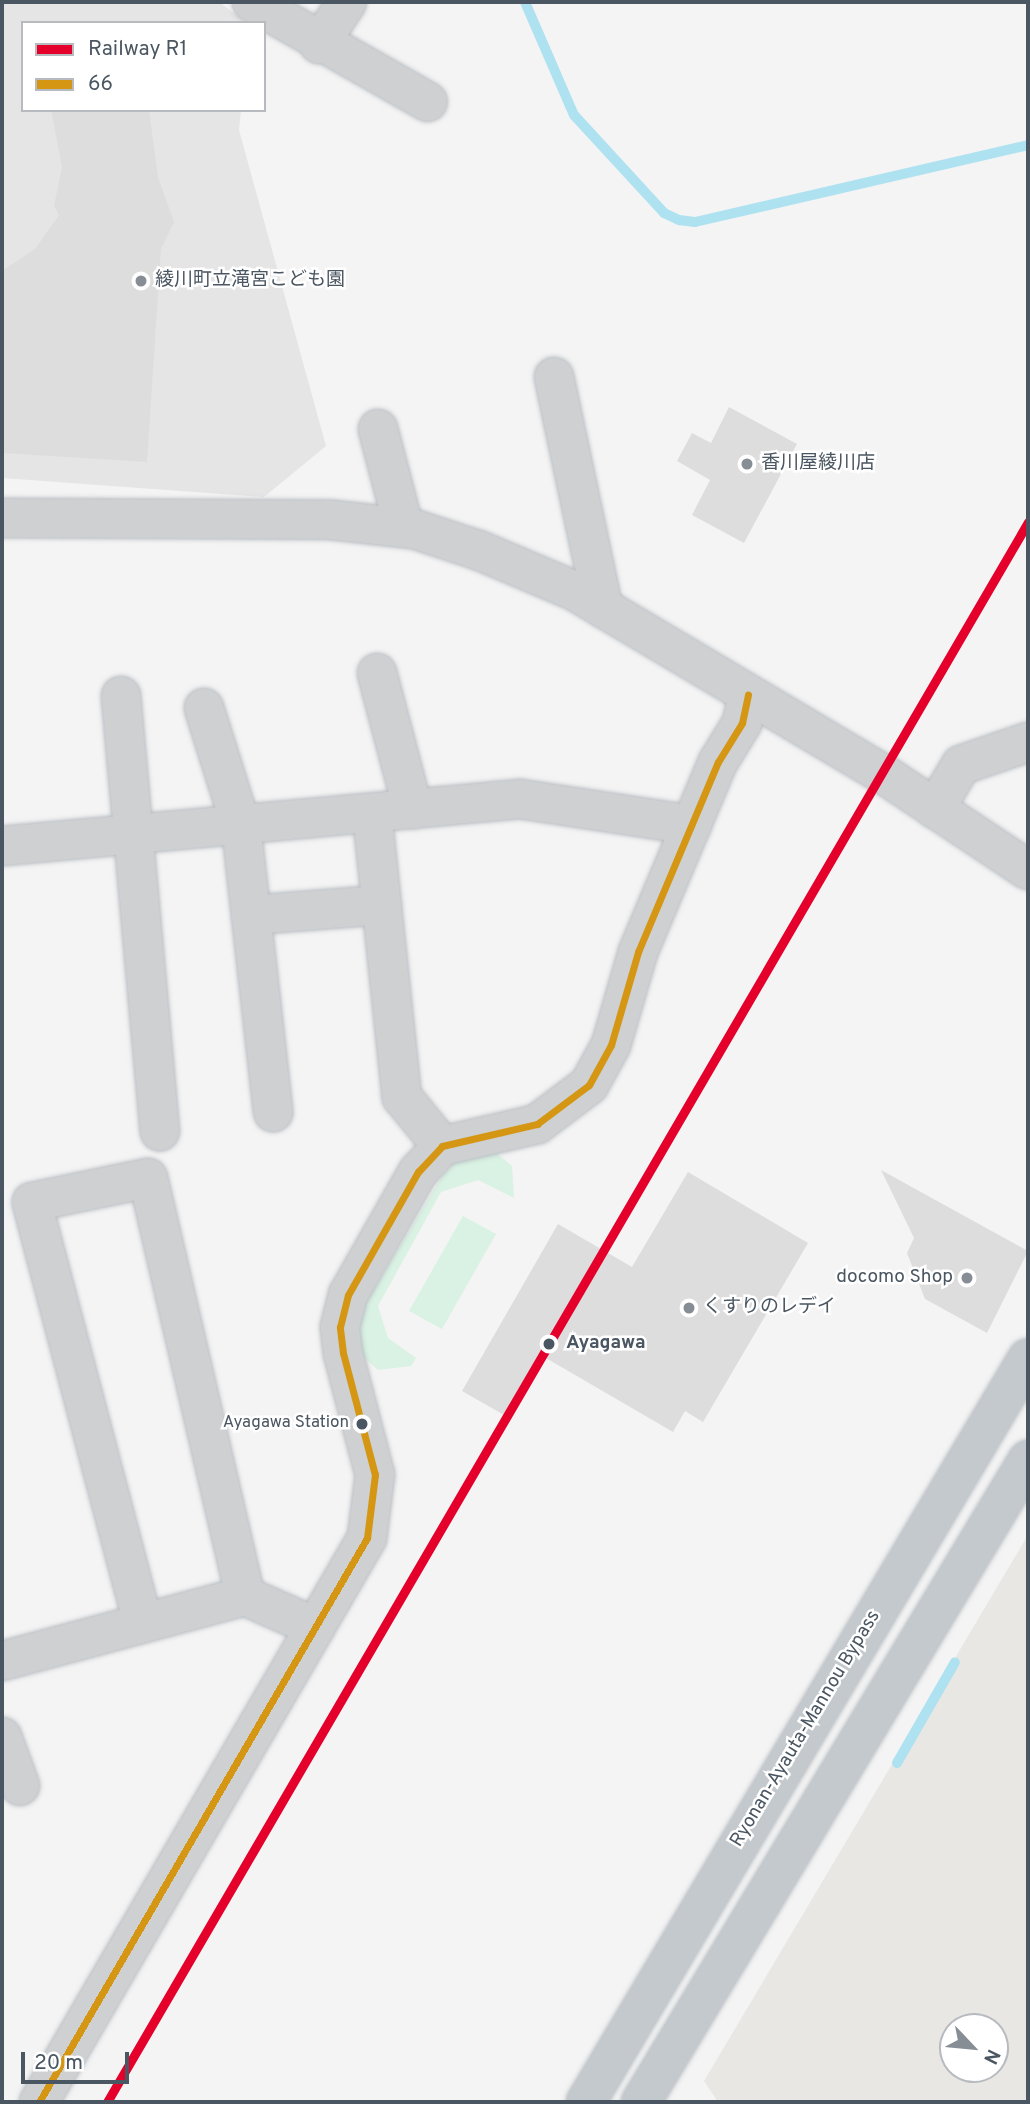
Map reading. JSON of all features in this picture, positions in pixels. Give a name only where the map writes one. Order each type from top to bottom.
[{"type":"highway","name":"Ryonan-Ayauta-Mannou Bypass","points":[[586,2102],[1028,1358]]},
{"type":"highway","points":[[641,2102],[1028,1460]]},
{"type":"street","points":[[252,2],[319,44],[428,102]]},
{"type":"street","points":[[319,44],[347,2]]},
{"type":"street","points":[[554,377],[603,608]]},
{"type":"street","points":[[379,429],[404,528]]},
{"type":"street","points":[[2,518],[332,520],[404,528],[478,550],[603,608],[935,809],[1028,870]]},
{"type":"street","points":[[377,673],[413,809]]},
{"type":"street","points":[[39,2102],[367,1538],[376,1503],[343,1353],[340,1327],[348,1295],[418,1172],[442,1146],[537,1124],[589,1085],[611,1045],[638,952],[692,825],[741,723],[748,695]]},
{"type":"street","points":[[121,696],[137,835],[160,1131]]},
{"type":"street","points":[[204,708],[241,825],[273,1112]]},
{"type":"street","points":[[935,809],[961,765],[1028,742]]},
{"type":"street","points":[[2,846],[520,799],[692,825]]},
{"type":"street","points":[[372,813],[402,1097],[442,1146]]},
{"type":"street","points":[[251,915],[382,905]]},
{"type":"street","points":[[143,1623],[32,1202],[148,1178],[245,1596]]},
{"type":"street","points":[[2,1661],[245,1596],[315,1627]]},
{"type":"street","points":[[2,1737],[20,1786]]},
{"type":"shaded area","name":"綾川町立滝宮こども園","points":[[2,2],[219,2],[244,21],[21,21],[21,112],[241,112],[239,130],[326,446],[264,497],[2,478]]},
{"type":"shaded area","points":[[1028,1535],[1028,2102],[718,2102],[704,2081]]},
{"type":"green space","points":[[494,1151],[512,1166],[514,1198],[478,1180],[441,1192],[378,1306],[388,1338],[416,1358],[411,1366],[378,1370],[362,1356],[358,1334],[364,1306],[443,1175],[455,1162]]},
{"type":"green space","points":[[463,1216],[496,1234],[442,1329],[409,1311]]},
{"type":"building","points":[[51,112],[149,112],[158,177],[174,222],[161,249],[147,462],[2,453],[2,271],[35,249],[59,215],[54,206],[62,167]]},
{"type":"building","points":[[729,407],[797,444],[744,543],[692,515],[710,480],[677,461],[692,433],[711,443]]},
{"type":"building","name":"docomo Shop","points":[[881,1170],[1028,1251],[987,1333],[925,1299],[907,1253],[914,1238]]},
{"type":"building","name":"くすりのレデイ","points":[[688,1172],[808,1243],[703,1422],[685,1411],[673,1432],[539,1354],[504,1415],[462,1391],[558,1224],[632,1267]]},
{"type":"waterway","points":[[525,2],[574,115],[664,213],[679,220],[695,222],[1028,145]]},
{"type":"waterway","points":[[897,1763],[955,1662]]},
{"type":"rail line","name":"R1","points":[[107,2102],[1028,522]]},
{"type":"transit line","name":"66","points":[[39,2102],[367,1538],[375,1475],[343,1353],[340,1327],[348,1295],[418,1172],[442,1146],[537,1124],[589,1085],[611,1045],[638,952],[718,762],[742,723],[748,695]]},
{"type":"place","name":"綾川町立滝宮こども園","points":[[141,281]]},
{"type":"place","name":"香川屋綾川店","points":[[747,464]]},
{"type":"place","name":"docomo Shop","points":[[967,1278]]},
{"type":"place","name":"くすりのレデイ","points":[[689,1308]]},
{"type":"place","name":"Ayagawa","points":[[549,1344]]},
{"type":"place","name":"Ayagawa Station","points":[[362,1424]]}]
